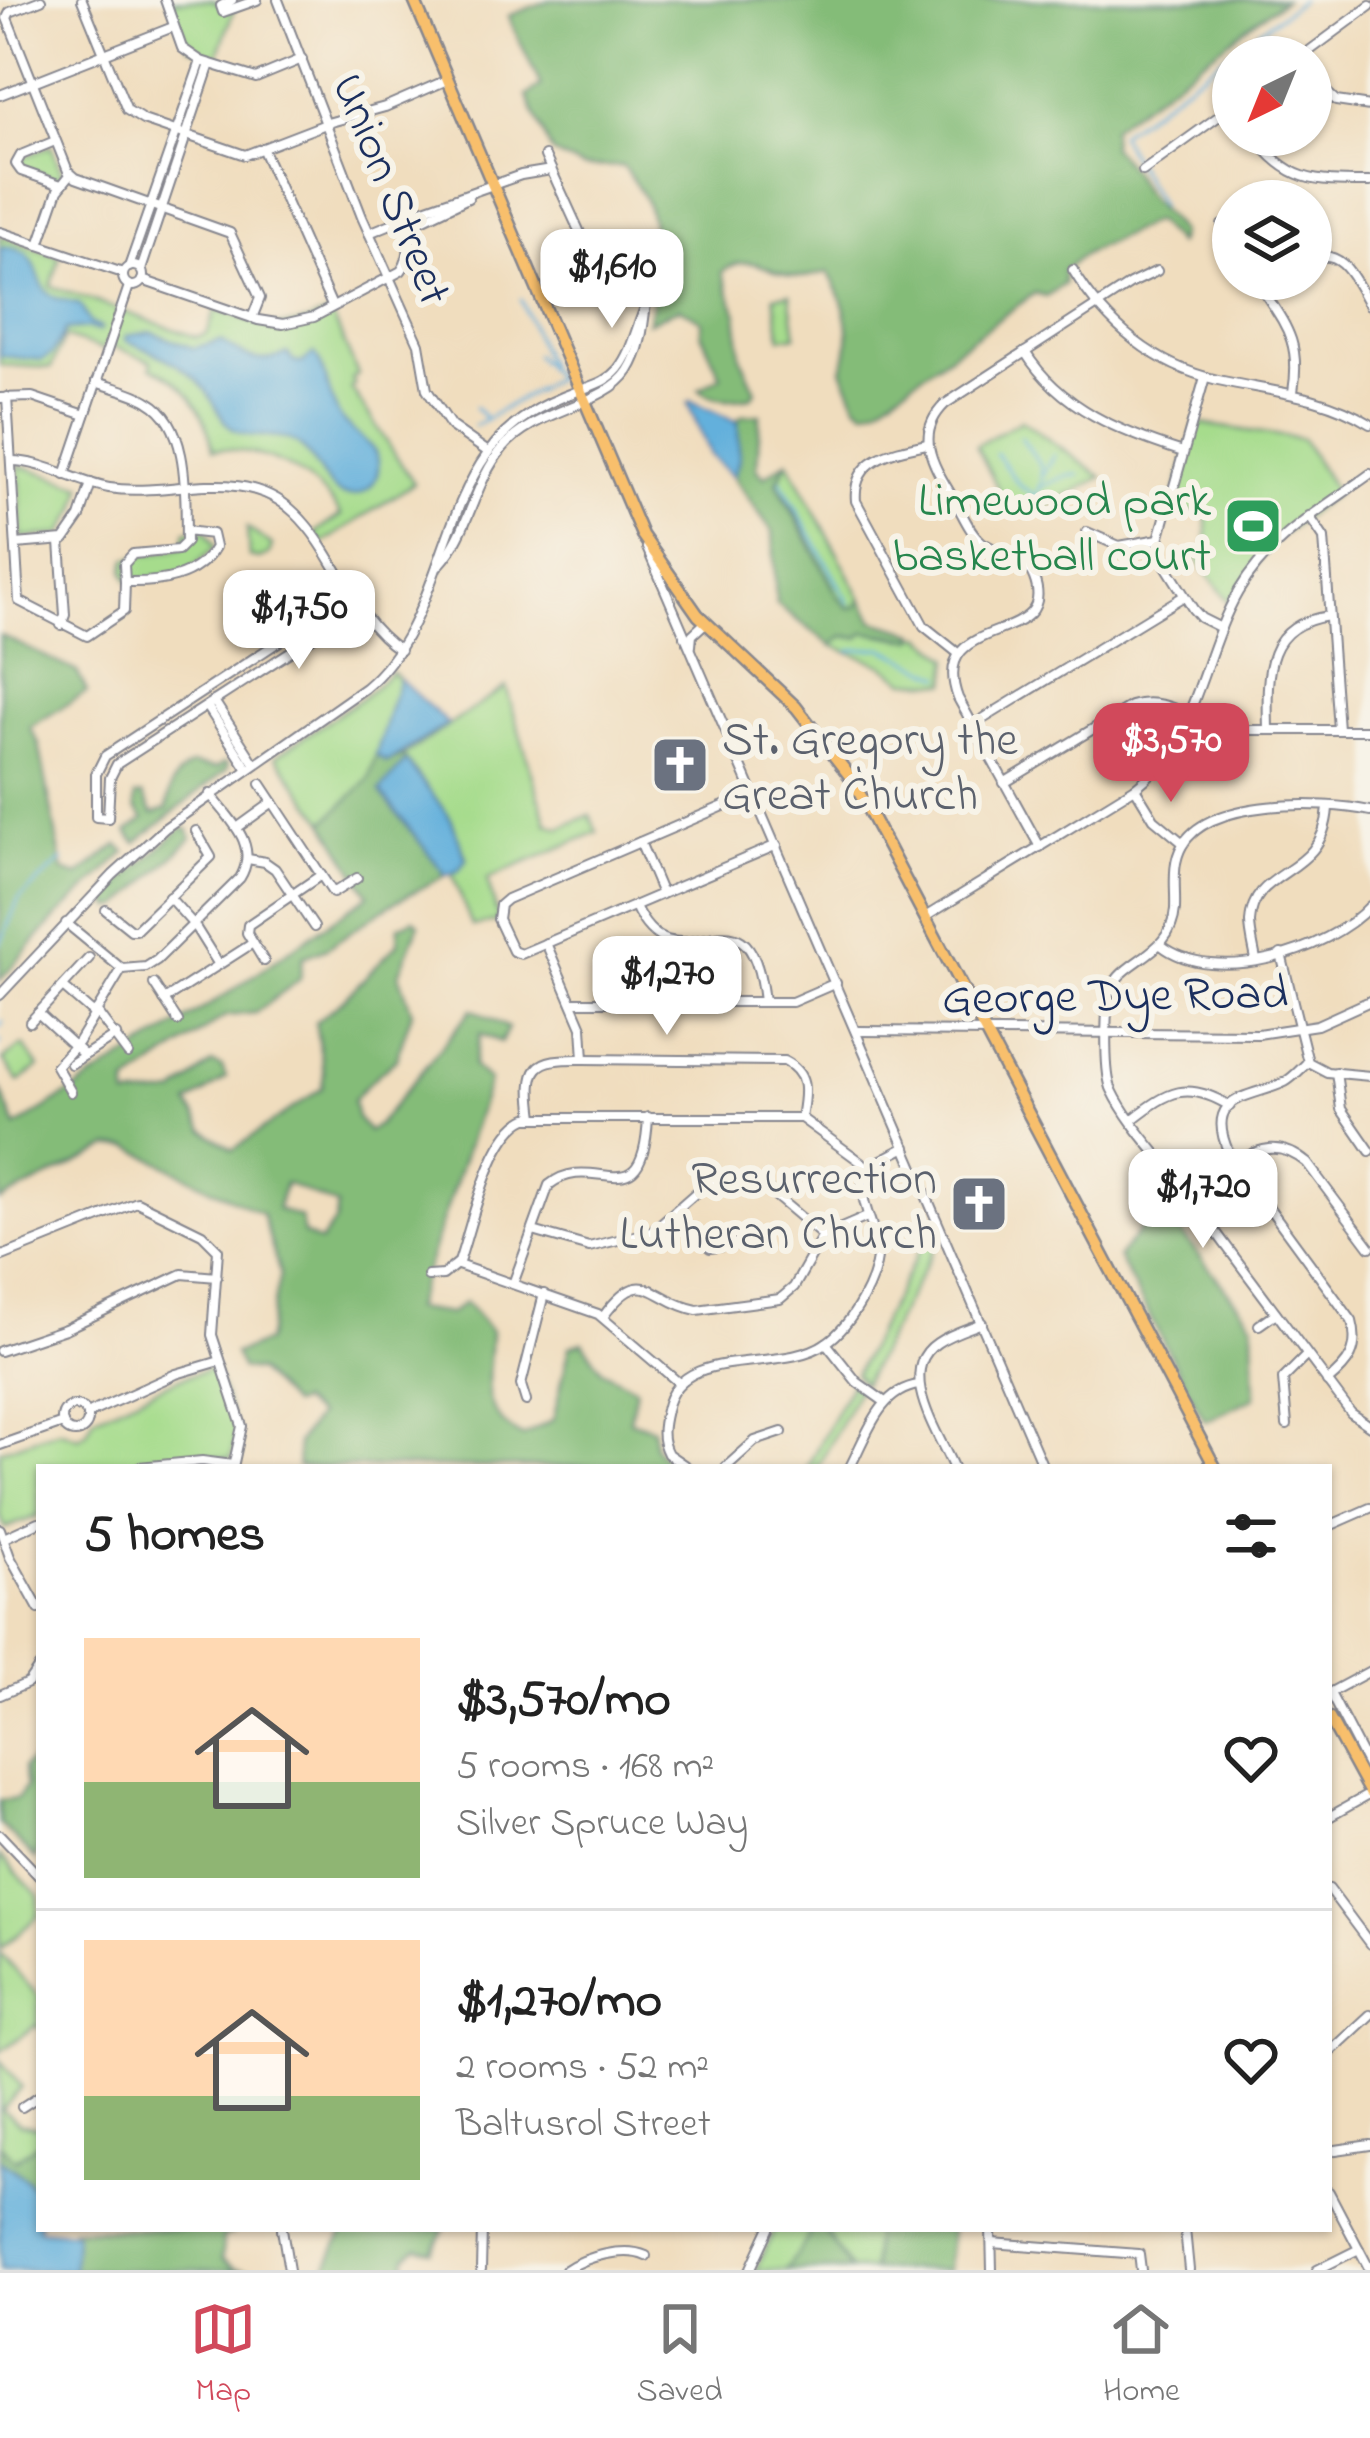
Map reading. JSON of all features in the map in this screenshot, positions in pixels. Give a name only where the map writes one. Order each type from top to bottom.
[{"type":"main road","points":[[414,0],[642,536],[705,623],[778,688],[850,776],[1213,1464]]},
{"type":"main road","points":[[1332,1723],[1370,1793]]},
{"type":"street","points":[[41,0],[8,15],[70,175],[234,237],[260,298],[252,318]]},
{"type":"street","points":[[82,0],[127,110],[245,155],[385,107],[447,80]]},
{"type":"street","points":[[165,0],[186,53],[206,63],[256,78],[302,59]]},
{"type":"street","points":[[232,0],[221,9],[228,12],[257,0]]},
{"type":"street","name":"Union Street","points":[[278,0],[418,344],[427,390],[451,426],[493,455]]},
{"type":"street","points":[[1329,36],[1370,6]]},
{"type":"street","points":[[0,95],[173,27]]},
{"type":"street","points":[[65,475],[129,286],[126,270],[206,63]]},
{"type":"street","points":[[1332,97],[1370,106]]},
{"type":"street","points":[[1143,171],[1212,122]]},
{"type":"street","points":[[129,286],[136,286],[141,275],[181,133]]},
{"type":"street","points":[[56,141],[21,155],[16,164],[21,171],[61,185]]},
{"type":"street","points":[[263,150],[332,306]]},
{"type":"street","points":[[0,995],[130,859],[210,794],[365,688],[400,650],[464,498],[493,455],[524,427],[581,395],[611,387],[626,373],[640,338],[648,284],[612,286],[601,279],[545,156]]},
{"type":"street","points":[[1270,156],[1296,176],[1324,182],[1370,182]]},
{"type":"street","points":[[411,235],[420,221],[477,192],[551,170]]},
{"type":"street","points":[[39,245],[61,185],[70,175]]},
{"type":"street","points":[[369,233],[444,200],[477,192]]},
{"type":"street","points":[[0,232],[141,275],[252,318],[290,324],[389,279],[406,265],[415,214]]},
{"type":"street","points":[[1332,257],[1342,261],[1370,306]]},
{"type":"street","points":[[1073,270],[1097,305],[1151,353],[1205,377],[1330,403],[1370,424]]},
{"type":"street","points":[[1040,847],[953,684],[959,654],[978,636],[1007,630],[1025,620],[1033,608],[1036,587],[1024,563],[974,535],[933,464],[928,429],[940,409],[1157,271]]},
{"type":"street","points":[[1268,300],[1294,344],[1293,392]]},
{"type":"street","points":[[1025,352],[1052,387],[1104,423],[1183,452]]},
{"type":"street","points":[[1205,377],[1160,539],[1166,566],[1184,596],[1201,618],[1221,628]]},
{"type":"street","points":[[85,415],[32,398],[4,398],[20,601],[84,636],[124,611],[127,559],[142,551],[183,548],[186,531],[176,434],[162,412],[146,400],[96,382]]},
{"type":"street","points":[[927,444],[869,463],[857,480],[856,500],[925,626],[959,654]]},
{"type":"street","points":[[11,461],[116,489],[243,486],[284,504],[305,524],[374,631],[400,650]]},
{"type":"street","points":[[925,917],[1135,788],[1169,754],[1221,628],[1255,567],[1309,515],[1370,474]]},
{"type":"street","points":[[61,625],[65,615],[60,542],[80,517],[91,483]]},
{"type":"street","points":[[0,502],[13,501]]},
{"type":"street","points":[[1309,515],[1324,538],[1338,729]]},
{"type":"street","points":[[125,582],[174,579],[208,557],[214,547],[212,534],[186,531]]},
{"type":"street","points":[[1087,532],[1119,546],[1160,539]]},
{"type":"street","points":[[642,536],[1041,1464]]},
{"type":"street","points":[[16,544],[60,542]]},
{"type":"street","points":[[973,725],[1184,596]]},
{"type":"street","points":[[303,606],[312,620],[319,633],[117,764],[110,778],[108,818],[96,818],[96,774],[105,756],[312,620]]},
{"type":"street","points":[[1268,730],[1269,674],[1284,636],[1300,622],[1329,616]]},
{"type":"street","points":[[692,648],[692,635],[705,623]]},
{"type":"street","points":[[1004,783],[1130,706],[1153,702],[1221,728],[1370,730]]},
{"type":"street","points":[[210,704],[251,765]]},
{"type":"street","points":[[261,784],[333,893],[357,878]]},
{"type":"street","points":[[1135,788],[1154,819],[1183,844]]},
{"type":"street","points":[[754,793],[507,899],[498,910],[498,919],[513,951],[521,954],[777,845]]},
{"type":"street","points":[[65,923],[122,969],[152,964],[240,878],[248,859],[247,845],[210,794]]},
{"type":"street","points":[[237,829],[273,802]]},
{"type":"street","points":[[1256,960],[1250,928],[1255,903],[1268,885],[1319,845],[1328,808]]},
{"type":"street","points":[[1370,811],[1244,809],[1203,825],[1183,844],[1176,864],[1173,922],[1161,945],[1112,987],[1108,1034],[1110,1085],[1132,1119],[1327,1382],[1351,1412],[1370,1426]]},
{"type":"street","points":[[106,910],[134,931],[211,856],[196,831]]},
{"type":"street","points":[[640,842],[662,894]]},
{"type":"street","points":[[248,859],[270,865],[314,927]]},
{"type":"street","points":[[264,961],[247,933],[248,925],[321,875]]},
{"type":"street","points":[[169,897],[219,965]]},
{"type":"street","points":[[634,906],[648,930],[668,942],[725,936],[747,946],[758,963],[764,1002]]},
{"type":"street","points":[[1161,945],[1194,963],[1256,960],[1332,937],[1370,906]]},
{"type":"street","points":[[164,1000],[253,943]]},
{"type":"street","points":[[546,943],[584,1034],[584,1059]]},
{"type":"street","points":[[1281,953],[1308,1062],[1321,1071],[1370,1076]]},
{"type":"street","points":[[30,1022],[89,958]]},
{"type":"street","points":[[71,1092],[56,1066],[74,1047],[122,969]]},
{"type":"street","points":[[572,1002],[801,1000],[836,983]]},
{"type":"street","points":[[154,984],[178,1021]]},
{"type":"street","points":[[64,988],[95,1013],[128,1054]]},
{"type":"street","name":"George Dye Road","points":[[857,1031],[1258,1034],[1332,1020],[1370,1001]]},
{"type":"street","points":[[38,1013],[84,1055]]},
{"type":"street","points":[[71,1064],[116,1035]]},
{"type":"street","points":[[534,1117],[530,1087],[534,1070],[548,1060],[584,1059],[784,1061],[796,1067],[805,1083],[801,1118]]},
{"type":"street","points":[[1308,1062],[1288,1080],[1246,1092],[1230,1106],[1222,1123],[1223,1138],[1236,1163],[1352,1322],[1356,1342],[1352,1357],[1327,1382]]},
{"type":"street","points":[[1336,1072],[1341,1109],[1370,1151]]},
{"type":"street","points":[[1132,1119],[1161,1098],[1184,1090],[1207,1094],[1230,1106]]},
{"type":"street","points":[[428,1276],[443,1275],[458,1264],[503,1137],[513,1125],[534,1117],[801,1118],[868,1167]]},
{"type":"street","points":[[513,1284],[553,1181],[569,1176],[623,1175],[639,1166],[646,1150],[648,1117]]},
{"type":"street","points":[[681,1464],[672,1460],[662,1442],[666,1407],[679,1383],[704,1369],[795,1357],[826,1343],[847,1321],[873,1273],[877,1248],[862,1189],[868,1167],[907,1147]]},
{"type":"street","points":[[1236,1163],[1263,1148],[1293,1152],[1307,1163],[1370,1246]]},
{"type":"street","points":[[533,1231],[589,1247],[651,1232],[712,1179],[747,1178],[764,1186],[824,1236]]},
{"type":"street","points":[[0,1257],[136,1202],[208,1239],[218,1250],[211,1326],[242,1426],[233,1464]]},
{"type":"street","points":[[675,1214],[710,1248],[736,1244]]},
{"type":"street","points":[[603,1317],[621,1295],[642,1288],[657,1290],[697,1310],[780,1299],[794,1287],[824,1236],[866,1217]]},
{"type":"street","points":[[458,1264],[603,1317],[679,1383]]},
{"type":"street","points":[[0,1352],[65,1329],[182,1274],[218,1277]]},
{"type":"street","points":[[526,1401],[521,1385],[544,1294]]},
{"type":"street","points":[[1259,1325],[1276,1313]]},
{"type":"street","points":[[947,1464],[919,1385],[920,1364],[932,1346],[982,1323]]},
{"type":"street","points":[[826,1343],[857,1382],[885,1402]]},
{"type":"street","points":[[1288,1425],[1283,1414],[1283,1379],[1307,1355]]},
{"type":"street","points":[[87,1414],[176,1374],[220,1361]]},
{"type":"street","points":[[852,1464],[885,1402],[902,1389],[919,1385]]},
{"type":"street","points":[[63,1424],[63,1413],[70,1407],[80,1407],[87,1414]]},
{"type":"street","points":[[63,1424],[80,1431],[87,1414]]},
{"type":"street","points":[[0,1445],[63,1424]]},
{"type":"street","points":[[729,1464],[755,1441],[782,1432]]},
{"type":"street","points":[[170,1464],[221,1464]]},
{"type":"street","points":[[1332,1525],[1370,1508]]},
{"type":"street","points":[[36,1523],[2,1533],[36,1603]]},
{"type":"street","points":[[0,1695],[28,1683],[36,1671]]},
{"type":"street","points":[[1332,1691],[1370,1671]]},
{"type":"street","points":[[1332,1699],[1370,1771]]},
{"type":"street","points":[[1332,1815],[1370,1793]]},
{"type":"street","points":[[0,1835],[36,1873]]},
{"type":"street","points":[[1332,1893],[1370,1944]]},
{"type":"street","points":[[1332,2050],[1370,2015]]},
{"type":"street","points":[[22,2107],[36,2098]]},
{"type":"street","points":[[1332,2151],[1370,2145]]},
{"type":"street","points":[[1332,2198],[1370,2270]]},
{"type":"street","points":[[283,2232],[289,2270]]},
{"type":"street","points":[[482,2232],[482,2270]]},
{"type":"street","points":[[750,2270],[768,2232]]},
{"type":"street","points":[[992,2232],[992,2270]]},
{"type":"street","points":[[1185,2232],[1189,2270]]},
{"type":"street","points":[[992,2243],[1139,2254],[1141,2270]]},
{"type":"street","points":[[1317,2270],[1359,2249]]},
{"type":"street","points":[[566,2270],[627,2251],[646,2256]]},
{"type":"green space","points":[[170,0],[211,0],[234,9],[217,58],[189,47]]},
{"type":"green space","points":[[550,0],[1284,0],[1235,36],[1212,36],[1212,53],[1112,127],[1111,147],[1177,228],[1177,244],[1154,221],[1082,255],[1063,271],[1064,284],[1046,296],[1035,293],[878,406],[865,410],[857,404],[842,369],[847,319],[828,272],[788,276],[742,263],[722,272],[737,314],[741,357],[756,391],[751,397],[724,399],[699,389],[721,376],[701,333],[702,321],[680,308],[648,322],[655,250],[644,197],[623,166],[583,167],[552,153],[527,96],[541,86],[508,16]]},
{"type":"green space","points":[[51,146],[62,173],[56,179],[19,163],[23,157]]},
{"type":"green space","points":[[0,236],[60,257],[51,286],[196,337],[207,334],[216,309],[274,326],[299,324],[331,312],[358,375],[351,388],[414,483],[322,544],[315,533],[341,515],[316,486],[269,458],[213,449],[192,399],[151,367],[152,361],[106,344],[103,350],[65,337],[51,368],[0,365]]},
{"type":"green space","points":[[790,294],[796,335],[781,338],[774,296]]},
{"type":"green space","points":[[760,414],[757,468],[764,477],[786,462],[777,483],[839,598],[849,608],[862,599],[874,621],[916,633],[914,639],[865,632],[831,645],[776,604],[773,532],[733,477],[739,460],[736,421],[743,415]]},
{"type":"green space","points":[[1021,420],[1102,477],[1029,516],[1008,507],[976,446]]},
{"type":"green space","points":[[1196,423],[1302,439],[1336,493],[1273,542],[1229,602],[1194,556],[1207,545],[1207,516],[1172,506]]},
{"type":"green space","points":[[788,461],[862,599],[857,607],[849,609],[839,598],[777,483]]},
{"type":"green space","points":[[19,465],[83,486],[77,509],[62,534],[22,538]]},
{"type":"green space","points":[[247,528],[272,545],[269,555],[249,557]]},
{"type":"green space","points":[[206,530],[215,547],[188,572],[129,582],[124,571],[127,559],[183,547],[186,531]]},
{"type":"green space","points":[[865,632],[904,639],[923,636],[950,658],[947,683],[906,681],[883,665],[831,645],[844,636],[855,638]]},
{"type":"green space","points":[[0,635],[77,672],[87,692],[30,727],[39,744],[63,871],[78,876],[118,845],[126,852],[0,980]]},
{"type":"green space","points":[[391,672],[399,679],[369,779],[325,822],[276,756],[366,695]]},
{"type":"green space","points":[[506,687],[547,823],[560,828],[590,815],[597,832],[487,879],[499,921],[472,926],[452,874],[466,858],[451,819],[403,756]]},
{"type":"green space","points":[[376,755],[387,762],[403,756],[406,761],[380,792],[446,875],[389,905],[327,948],[303,957],[300,979],[255,1013],[225,1016],[127,1085],[127,1098],[175,1094],[212,1063],[222,1067],[226,1078],[189,1104],[204,1130],[233,1150],[322,1088],[315,1022],[398,943],[399,926],[414,919],[419,924],[399,974],[412,1012],[396,1059],[353,1101],[357,1118],[368,1131],[378,1125],[472,1009],[508,1028],[501,1042],[480,1034],[473,1066],[489,1081],[413,1309],[450,1314],[465,1302],[491,1331],[488,1377],[492,1404],[507,1427],[522,1436],[553,1420],[570,1346],[583,1342],[602,1370],[636,1388],[630,1420],[653,1428],[654,1446],[669,1464],[298,1464],[297,1443],[317,1416],[300,1402],[291,1405],[257,1371],[242,1369],[234,1354],[266,1342],[280,1274],[262,1214],[130,1147],[110,1147],[0,1201],[0,1087],[16,1127],[230,992],[369,895],[325,822],[369,779]],"holes":[[[285,1183],[337,1206],[335,1221],[320,1242],[303,1234],[301,1218],[277,1209]]]},
{"type":"green space","points":[[223,763],[227,769],[136,843],[127,832],[144,819],[135,808],[135,796],[143,795],[153,814],[167,809],[173,784],[184,769],[191,765],[216,768]]},
{"type":"green space","points":[[182,828],[188,829],[189,841],[120,907],[112,908],[107,902],[111,891]]},
{"type":"green space","points":[[23,1045],[39,1067],[19,1082],[3,1060]]},
{"type":"green space","points":[[1160,1206],[1253,1323],[1255,1397],[1205,1421],[1118,1257]]},
{"type":"green space","points":[[934,1222],[940,1237],[863,1384],[855,1374]]},
{"type":"green space","points":[[214,1368],[237,1431],[231,1459],[205,1456],[135,1464],[36,1464],[36,1517],[5,1528],[0,1515],[0,1450],[59,1430],[79,1437],[94,1417]]},
{"type":"green space","points":[[852,1381],[858,1389],[820,1464],[809,1464]]},
{"type":"green space","points":[[36,1758],[36,1859],[0,1824],[0,1800],[18,1798],[26,1787],[23,1768]]},
{"type":"green space","points":[[0,1856],[36,1893],[36,1919],[0,1949]]},
{"type":"green space","points":[[0,1953],[36,1994],[36,2026],[0,2052]]},
{"type":"green space","points":[[0,2060],[22,2087],[2,2110],[20,2124],[36,2127],[36,2144],[15,2160],[0,2144]]},
{"type":"green space","points":[[0,2144],[15,2160],[36,2144],[36,2192],[0,2160]]},
{"type":"green space","points":[[72,2232],[233,2232],[223,2237],[222,2259],[235,2268],[250,2270],[73,2270]]},
{"type":"green space","points":[[344,2232],[443,2232],[432,2251],[417,2248],[407,2255],[405,2270],[329,2270],[327,2265]]},
{"type":"green space","points":[[774,2232],[810,2232],[786,2270],[755,2270]]},
{"type":"green space","points":[[810,2232],[826,2232],[850,2270],[786,2270]]},
{"type":"green space","points":[[826,2232],[874,2232],[872,2270],[850,2270]]},
{"type":"green space","points":[[874,2232],[951,2232],[948,2270],[872,2270]]},
{"type":"water","points":[[0,248],[30,257],[48,293],[80,305],[99,331],[66,330],[52,354],[42,360],[0,356]]},
{"type":"water","points":[[151,332],[193,348],[221,341],[260,360],[287,353],[294,362],[302,363],[314,353],[337,412],[376,454],[378,470],[373,483],[363,492],[342,494],[298,444],[283,437],[236,431],[187,372],[125,340]]},
{"type":"water","points":[[691,401],[738,422],[739,460],[733,477],[710,455]]},
{"type":"water","points":[[399,679],[448,724],[387,762],[376,755]]},
{"type":"water","points":[[406,761],[451,819],[466,859],[458,871],[446,875],[380,791]]},
{"type":"water","points":[[0,2160],[33,2187],[36,2232],[75,2232],[73,2270],[0,2270]]},
{"type":"waterway","points":[[1160,206],[1119,134],[1301,0]]},
{"type":"waterway","points":[[521,300],[547,365]]},
{"type":"waterway","points":[[474,426],[556,378],[535,355]]},
{"type":"waterway","points":[[475,407],[486,419]]},
{"type":"waterway","points":[[1021,437],[1041,466],[1042,480]]},
{"type":"waterway","points":[[996,454],[1020,486],[1037,496]]},
{"type":"waterway","points":[[1044,474],[1054,455]]},
{"type":"waterway","points":[[1041,487],[1079,475]]},
{"type":"waterway","points":[[781,481],[849,603]]},
{"type":"waterway","points":[[1036,500],[1041,483]]},
{"type":"waterway","points":[[850,650],[883,648],[942,676]]},
{"type":"waterway","points":[[0,944],[19,899],[63,860]]},
{"type":"waterway","points":[[0,1028],[3,1021]]},
{"type":"place","name":"Limewood park basketball court","points":[[1253,526]]},
{"type":"place","name":"St. Gregory the Great Church","points":[[680,765]]},
{"type":"place","name":"Resurrection Lutheran Church","points":[[979,1204]]}]
